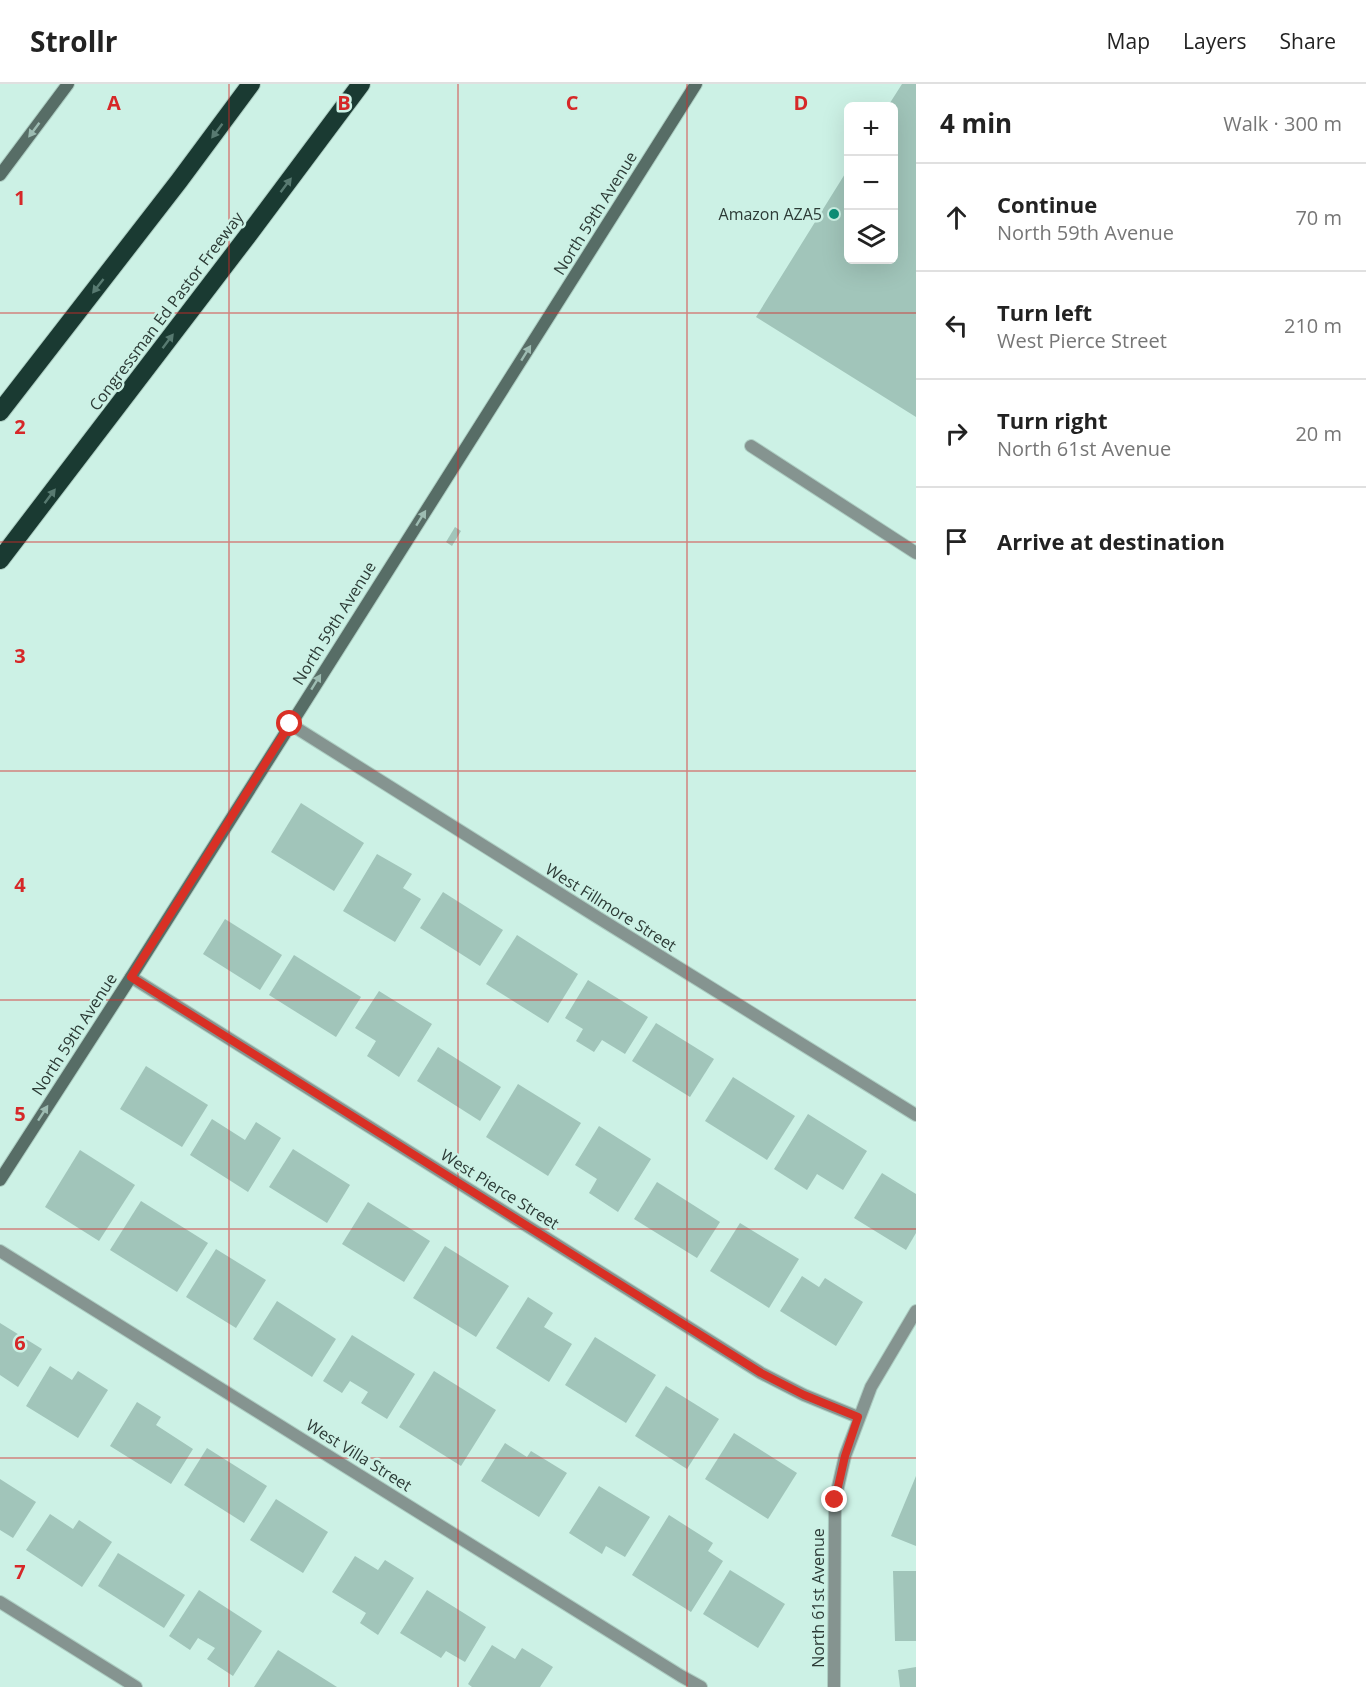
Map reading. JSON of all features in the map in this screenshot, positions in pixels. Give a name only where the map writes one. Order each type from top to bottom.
[{"type":"highway","points":[[0,412],[251,84]]},
{"type":"highway","name":"Congressman Ed Pastor Freeway","points":[[0,561],[361,84]]},
{"type":"main road","points":[[0,175],[68,84]]},
{"type":"main road","name":"North 59th Avenue","points":[[0,1180],[696,84]]},
{"type":"street","points":[[751,446],[916,553]]},
{"type":"street","name":"West Fillmore Street","points":[[290,724],[916,1115]]},
{"type":"street","name":"West Pierce Street","points":[[131,977],[761,1373],[804,1395],[858,1417]]},
{"type":"street","name":"West Villa Street","points":[[0,1251],[701,1687]]},
{"type":"street","name":"North 61st Avenue","points":[[834,1687],[835,1500],[845,1456],[858,1417],[887,1356],[916,1311]]},
{"type":"street","points":[[0,1602],[136,1687]]},
{"type":"building","name":"Amazon AZA5","points":[[902,84],[916,84],[916,417],[756,317],[844,175],[844,264],[898,264],[898,102],[891,102]]},
{"type":"building","points":[[455,527],[461,531],[452,546],[446,542]]},
{"type":"building","points":[[301,803],[364,843],[334,891],[271,852]]},
{"type":"building","points":[[377,854],[412,874],[403,888],[421,899],[395,942],[343,911]]},
{"type":"building","points":[[443,892],[503,930],[480,966],[420,928]]},
{"type":"building","points":[[225,919],[282,955],[260,990],[203,954]]},
{"type":"building","points":[[517,935],[578,974],[548,1023],[486,984]]},
{"type":"building","points":[[294,955],[361,997],[336,1037],[269,995]]},
{"type":"building","points":[[588,980],[648,1017],[625,1054],[602,1040],[594,1052],[576,1041],[583,1029],[565,1018]]},
{"type":"building","points":[[379,991],[432,1024],[399,1077],[367,1056],[376,1041],[355,1028]]},
{"type":"building","points":[[656,1023],[714,1059],[690,1097],[632,1061]]},
{"type":"building","points":[[438,1047],[501,1087],[480,1121],[417,1081]]},
{"type":"building","points":[[146,1066],[208,1105],[182,1147],[120,1109]]},
{"type":"building","points":[[733,1077],[795,1116],[767,1160],[705,1121]]},
{"type":"building","points":[[518,1084],[581,1123],[548,1176],[486,1137]]},
{"type":"building","points":[[808,1114],[867,1151],[843,1190],[817,1174],[807,1190],[774,1169]]},
{"type":"building","points":[[212,1119],[245,1140],[256,1122],[281,1138],[248,1192],[190,1155]]},
{"type":"building","points":[[599,1126],[651,1159],[618,1212],[589,1193],[597,1179],[575,1165]]},
{"type":"building","points":[[293,1149],[350,1185],[327,1223],[269,1187]]},
{"type":"building","points":[[80,1150],[135,1185],[99,1241],[45,1207]]},
{"type":"building","points":[[882,1173],[916,1194],[916,1233],[906,1250],[854,1218]]},
{"type":"building","points":[[657,1182],[720,1222],[697,1258],[634,1219]]},
{"type":"building","points":[[141,1201],[208,1243],[177,1292],[110,1250]]},
{"type":"building","points":[[368,1202],[430,1241],[404,1282],[342,1244]]},
{"type":"building","points":[[740,1223],[799,1259],[769,1308],[710,1271]]},
{"type":"building","points":[[445,1246],[509,1286],[476,1337],[413,1298]]},
{"type":"building","points":[[216,1249],[266,1280],[236,1328],[186,1297]]},
{"type":"building","points":[[802,1276],[819,1287],[825,1278],[863,1302],[836,1346],[780,1311]]},
{"type":"building","points":[[528,1297],[553,1313],[544,1327],[572,1344],[549,1382],[496,1348]]},
{"type":"building","points":[[277,1301],[336,1339],[312,1377],[253,1339]]},
{"type":"building","points":[[0,1323],[42,1349],[18,1387],[0,1375]]},
{"type":"building","points":[[352,1335],[415,1374],[387,1419],[361,1403],[368,1392],[350,1381],[342,1393],[323,1381]]},
{"type":"building","points":[[595,1337],[656,1375],[626,1423],[565,1385]]},
{"type":"building","points":[[50,1366],[72,1380],[78,1371],[108,1390],[78,1438],[26,1406]]},
{"type":"building","points":[[434,1371],[496,1410],[461,1466],[399,1427]]},
{"type":"building","points":[[666,1386],[719,1419],[687,1469],[635,1436]]},
{"type":"building","points":[[137,1402],[161,1417],[156,1425],[193,1449],[171,1484],[110,1446]]},
{"type":"building","points":[[734,1433],[797,1473],[768,1519],[705,1479]]},
{"type":"building","points":[[505,1443],[527,1457],[531,1451],[567,1473],[539,1517],[481,1481]]},
{"type":"building","points":[[207,1448],[267,1486],[244,1523],[184,1485]]},
{"type":"building","points":[[916,1476],[916,1546],[891,1536]]},
{"type":"building","points":[[0,1479],[36,1502],[13,1538],[0,1530]]},
{"type":"building","points":[[599,1486],[650,1517],[625,1557],[606,1546],[602,1554],[569,1533]]},
{"type":"building","points":[[276,1499],[328,1532],[303,1573],[250,1540]]},
{"type":"building","points":[[50,1514],[73,1529],[79,1520],[112,1542],[82,1587],[26,1550]]},
{"type":"building","points":[[669,1515],[713,1543],[708,1551],[723,1561],[691,1612],[632,1575]]},
{"type":"building","points":[[118,1553],[185,1595],[164,1628],[98,1586]]},
{"type":"building","points":[[355,1556],[378,1570],[385,1560],[414,1578],[378,1635],[360,1623],[366,1613],[332,1592]]},
{"type":"building","points":[[730,1570],[785,1604],[758,1648],[703,1614]]},
{"type":"building","points":[[893,1571],[916,1571],[916,1641],[895,1641]]},
{"type":"building","points":[[199,1590],[262,1631],[233,1676],[207,1659],[215,1648],[198,1638],[190,1650],[169,1636]]},
{"type":"building","points":[[427,1590],[486,1627],[465,1662],[446,1651],[441,1658],[400,1633]]},
{"type":"building","points":[[492,1645],[515,1659],[522,1648],[553,1667],[540,1687],[472,1687],[468,1684]]},
{"type":"building","points":[[278,1650],[337,1687],[254,1687]]},
{"type":"building","points":[[916,1667],[916,1687],[900,1687],[898,1670]]},
{"type":"place","name":"Amazon AZA5","points":[[834,214]]},
{"type":"route","points":[[290,724],[131,977],[761,1373],[804,1395],[858,1417],[845,1456],[835,1500]]}]
